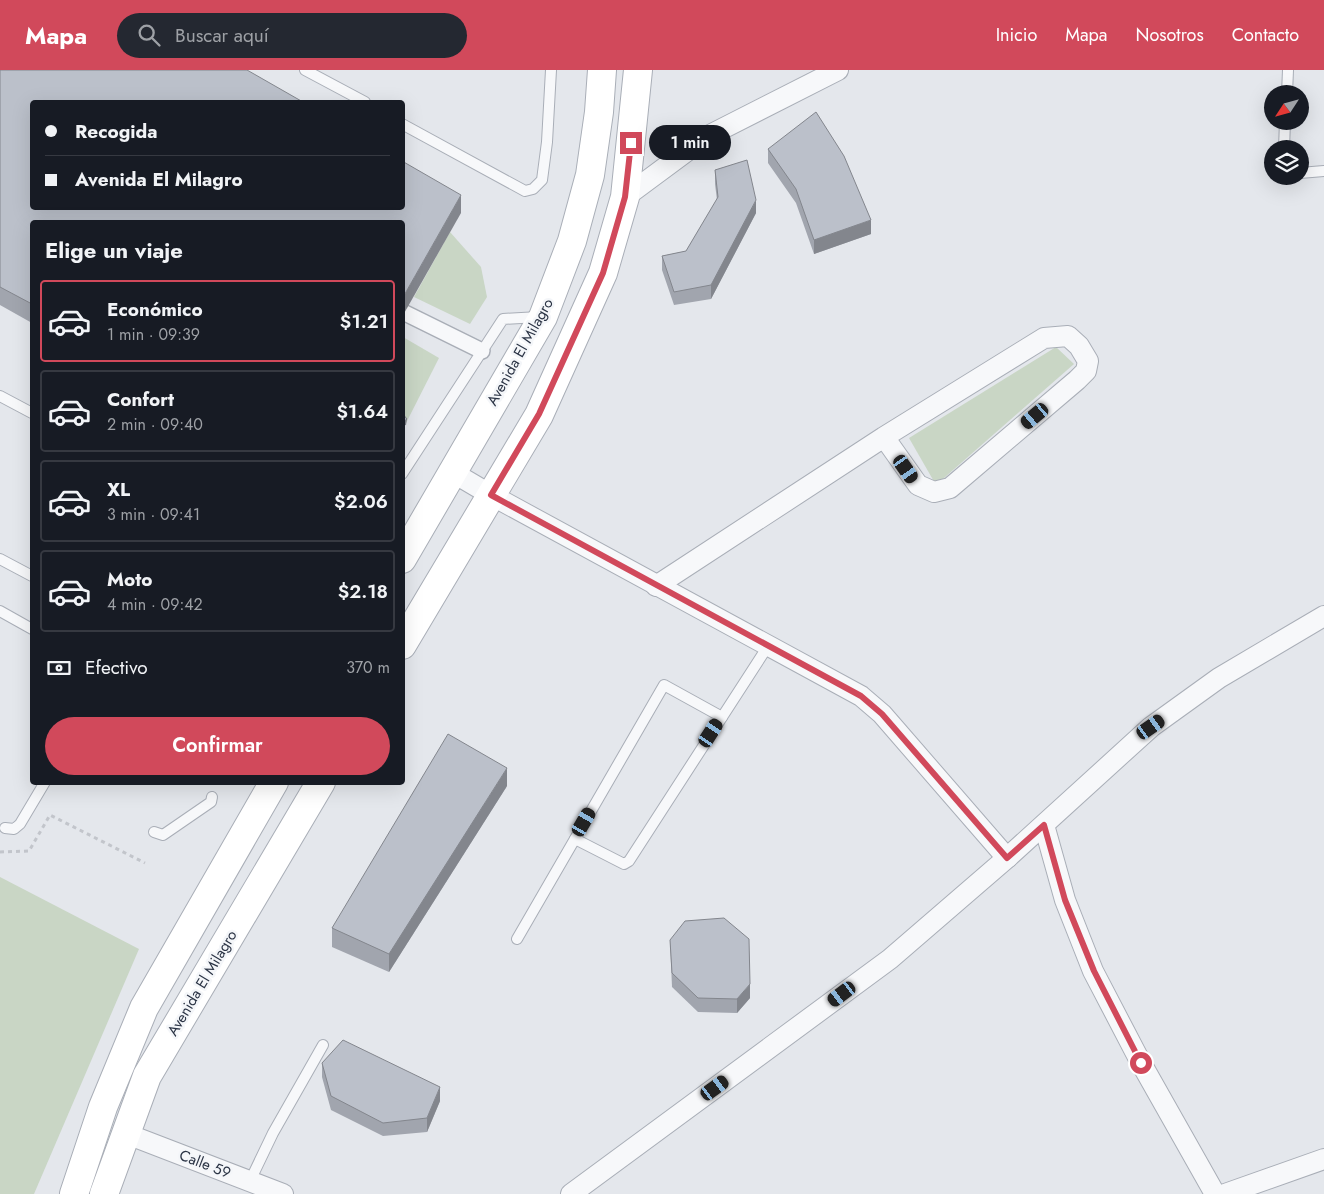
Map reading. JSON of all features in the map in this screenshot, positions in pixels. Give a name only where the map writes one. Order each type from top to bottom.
[{"type":"main road","name":"Avenida El Milagro","points":[[405,554],[543,317],[572,242],[590,175],[599,112],[602,70]]},
{"type":"main road","points":[[405,640],[539,414],[603,273],[625,197],[638,70]]},
{"type":"main road","points":[[74,1194],[103,1107],[144,1008],[272,785]]},
{"type":"main road","name":"Avenida El Milagro","points":[[104,1194],[118,1151],[127,1134],[147,1076],[319,785]]},
{"type":"street","points":[[625,197],[706,137],[838,70]]},
{"type":"street","points":[[405,313],[482,351]]},
{"type":"street","points":[[656,586],[884,437],[1044,338],[1068,336],[1079,346],[1088,361],[1086,372],[950,488],[934,492],[918,485],[884,437]]},
{"type":"street","points":[[452,472],[656,586],[861,696],[872,704],[1007,858]]},
{"type":"street","points":[[571,1194],[890,959],[1007,858],[1151,727],[1219,678],[1324,616]]},
{"type":"street","points":[[1044,825],[1065,900],[1094,971],[1141,1063],[1215,1194]]},
{"type":"street","name":"Calle 59","points":[[127,1134],[283,1194]]},
{"type":"street","points":[[1225,1194],[1324,1159]]},
{"type":"lane","points":[[405,126],[525,191],[534,189],[542,180],[547,142],[551,70]]},
{"type":"lane","points":[[1287,85],[1288,70]]},
{"type":"lane","points":[[308,71],[360,100]]},
{"type":"lane","points":[[1309,172],[1324,171]]},
{"type":"lane","points":[[405,469],[503,319],[543,317]]},
{"type":"lane","points":[[0,396],[30,412]]},
{"type":"lane","points":[[0,559],[30,574]]},
{"type":"lane","points":[[0,611],[30,628]]},
{"type":"lane","points":[[575,840],[624,864],[629,861],[768,646]]},
{"type":"lane","points":[[517,939],[664,686],[722,717]]},
{"type":"lane","points":[[6,828],[14,830],[20,824],[43,785]]},
{"type":"lane","points":[[154,832],[163,835],[171,831],[211,802],[212,797]]},
{"type":"lane","points":[[250,1181],[273,1133],[323,1045]]},
{"type":"path","points":[[0,852],[29,851],[50,815],[145,863]]},
{"type":"green space","points":[[450,232],[481,267],[487,297],[470,324],[414,297]]},
{"type":"green space","points":[[405,338],[439,358],[405,425]]},
{"type":"green space","points":[[1056,347],[1074,364],[936,485],[909,438]]},
{"type":"green space","points":[[0,877],[139,949],[34,1194],[0,1194]]},
{"type":"building","points":[[0,70],[247,70],[300,100],[30,100],[30,210],[405,210],[405,163],[461,195],[405,294],[405,220],[30,220],[30,303],[0,287]]},
{"type":"building","points":[[816,112],[844,156],[871,220],[814,240],[796,189],[768,149]]},
{"type":"building","points":[[747,160],[756,200],[711,285],[674,292],[662,256],[686,251],[718,197],[715,170]]},
{"type":"building","points":[[448,734],[507,768],[389,954],[332,928]]},
{"type":"building","points":[[724,918],[749,939],[750,984],[737,999],[698,998],[672,973],[670,940],[685,921]]},
{"type":"building","points":[[343,1040],[440,1087],[427,1118],[383,1123],[331,1096],[322,1063]]},
{"type":"route","points":[[631,143],[625,197],[603,273],[539,414],[491,495],[861,696],[882,714],[1007,858],[1044,825],[1065,900],[1094,971],[1141,1063]]}]
